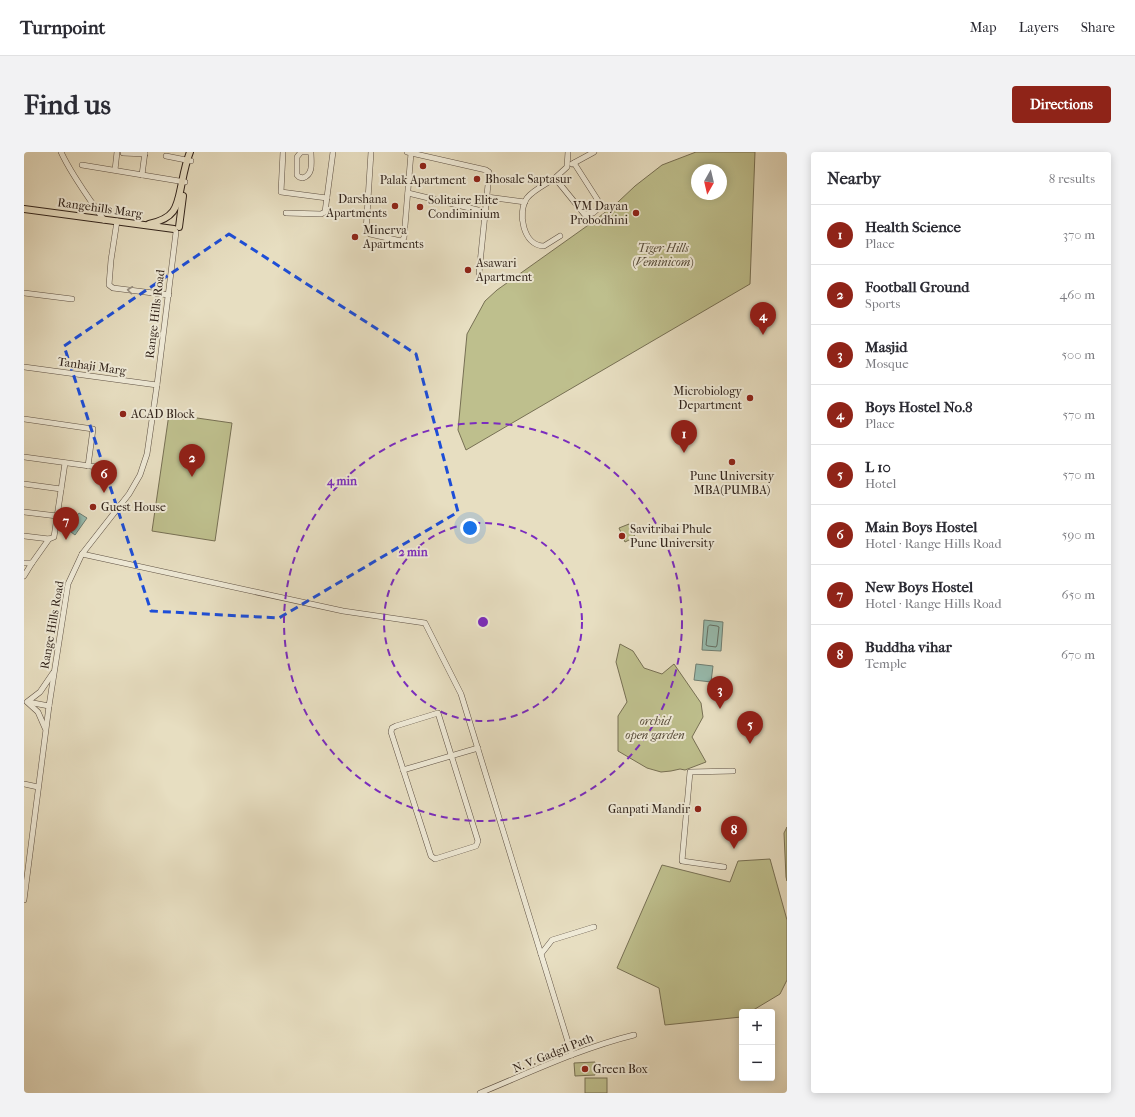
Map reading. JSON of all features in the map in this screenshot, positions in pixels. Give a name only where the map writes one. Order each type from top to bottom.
[{"type":"main road","points":[[176,229],[183,193],[183,182],[190,152]]},
{"type":"main road","points":[[189,160],[194,152]]},
{"type":"main road","name":"Range Hills Road","points":[[176,229],[183,182]]},
{"type":"main road","points":[[146,225],[157,223],[164,219],[174,211],[179,202]]},
{"type":"main road","name":"Rangehills Marg","points":[[24,209],[176,229]]},
{"type":"street","points":[[61,152],[70,170],[104,220]]},
{"type":"street","points":[[115,170],[117,152]]},
{"type":"street","points":[[283,152],[281,192],[327,198]]},
{"type":"street","points":[[301,152],[311,152],[310,174],[303,178],[299,177],[297,175],[298,156],[301,152]]},
{"type":"street","points":[[286,213],[323,214],[326,211],[333,152]]},
{"type":"street","points":[[371,152],[367,233],[401,240],[403,240],[408,193],[409,153],[488,171],[490,175],[480,273]]},
{"type":"street","points":[[567,167],[568,152]]},
{"type":"street","points":[[560,236],[544,246],[536,244],[531,240],[525,231],[522,216],[524,202],[531,194],[567,167],[594,152]]},
{"type":"street","points":[[123,153],[145,153],[142,175]]},
{"type":"street","points":[[166,156],[189,160]]},
{"type":"street","points":[[554,178],[585,215],[594,213],[600,207],[599,202],[574,163]]},
{"type":"street","points":[[82,165],[183,182]]},
{"type":"street","points":[[408,193],[486,212]]},
{"type":"street","points":[[487,197],[524,202]]},
{"type":"street","points":[[117,221],[108,285],[113,288],[169,295]]},
{"type":"street","name":"Range Hills Road","points":[[24,900],[54,670],[68,584],[82,554],[129,494],[140,475],[147,454],[169,295],[176,229]]},
{"type":"street","points":[[24,293],[72,299]]},
{"type":"street","name":"Tanhaji Marg","points":[[24,367],[157,385]]},
{"type":"street","points":[[24,419],[93,429],[88,466]]},
{"type":"street","points":[[24,457],[98,467]]},
{"type":"street","points":[[24,576],[49,539],[54,535],[65,463]]},
{"type":"street","points":[[24,484],[61,489]]},
{"type":"street","points":[[24,512],[57,516]]},
{"type":"street","points":[[24,536],[49,539]]},
{"type":"street","points":[[82,554],[343,611],[425,624],[461,694],[572,1055]]},
{"type":"street","points":[[24,562],[32,563]]},
{"type":"street","points":[[25,702],[44,688],[54,670]]},
{"type":"street","points":[[25,702],[49,706]]},
{"type":"street","points":[[25,702],[38,712],[46,729]]},
{"type":"street","points":[[438,713],[478,842],[476,846],[437,859],[433,859],[430,856],[403,770],[391,732],[392,728],[438,713]]},
{"type":"street","points":[[403,770],[478,748]]},
{"type":"street","points":[[724,867],[682,861],[690,772],[733,771]]},
{"type":"street","points":[[24,784],[38,787]]},
{"type":"street","points":[[541,954],[552,940],[594,927]]},
{"type":"street","name":"N. V. Gadgil Path","points":[[480,1093],[560,1058],[617,1039],[634,1035]]},
{"type":"highlighted area","points":[[229,234],[416,354],[458,512],[279,618],[151,611],[64,346]]},
{"type":"green space","name":"Tiger Hills (Veminicom)","points":[[696,152],[755,152],[750,284],[466,450],[458,430],[467,334],[485,301],[497,290],[594,221],[662,165]]},
{"type":"green space","points":[[169,414],[232,423],[215,541],[152,531]]},
{"type":"green space","points":[[629,524],[635,537],[625,542],[619,528]]},
{"type":"green space","name":"orchid open garden","points":[[620,644],[633,651],[644,668],[662,674],[674,664],[701,703],[703,717],[692,737],[706,762],[685,770],[680,769],[661,772],[647,768],[618,751],[618,716],[627,702],[616,662]]},
{"type":"green space","points":[[787,827],[787,881],[784,833]]},
{"type":"green space","points":[[770,859],[787,920],[787,980],[780,994],[755,1009],[739,1009],[739,1017],[665,1025],[659,988],[617,968],[662,865],[730,882],[738,861]]},
{"type":"green space","name":"Green Box","points":[[595,1062],[595,1075],[575,1076],[574,1063]]},
{"type":"green space","points":[[585,1078],[607,1078],[607,1093],[585,1093]]},
{"type":"water","points":[[79,513],[87,518],[75,535],[67,529]]},
{"type":"water","points":[[704,620],[723,622],[721,651],[702,650]]},
{"type":"water","points":[[696,664],[713,666],[711,682],[694,680]]},
{"type":"place","name":"Palak Apartment","points":[[423,166]]},
{"type":"place","name":"Bhosale Saptasur","points":[[477,179]]},
{"type":"place","name":"Darshana Apartments","points":[[395,206]]},
{"type":"place","name":"Solitaire Elite Condiminium","points":[[420,207]]},
{"type":"place","name":"VM Dayan Probodhini","points":[[636,213]]},
{"type":"place","name":"Minerva Apartments","points":[[355,237]]},
{"type":"place","name":"Asawari Apartment","points":[[468,270]]},
{"type":"place","name":"Boys Hostel No.8","points":[[763,335]]},
{"type":"place","name":"Microbiology Department","points":[[750,398]]},
{"type":"place","name":"ACAD Block","points":[[123,414]]},
{"type":"place","name":"Health Science","points":[[684,453]]},
{"type":"place","name":"Pune University MBA(PUMBA)","points":[[732,462]]},
{"type":"place","name":"Football Ground","points":[[192,477]]},
{"type":"place","name":"Main Boys Hostel","points":[[104,493]]},
{"type":"place","name":"Guest House","points":[[93,507]]},
{"type":"place","name":"Savitribai Phule Pune University","points":[[622,536]]},
{"type":"place","name":"New Boys Hostel","points":[[66,540]]},
{"type":"place","name":"Masjid","points":[[720,709]]},
{"type":"place","name":"L 10","points":[[750,744]]},
{"type":"place","name":"Ganpati Mandir","points":[[698,809]]},
{"type":"place","name":"Buddha vihar","points":[[734,849]]},
{"type":"place","name":"Green Box","points":[[585,1069]]}]
